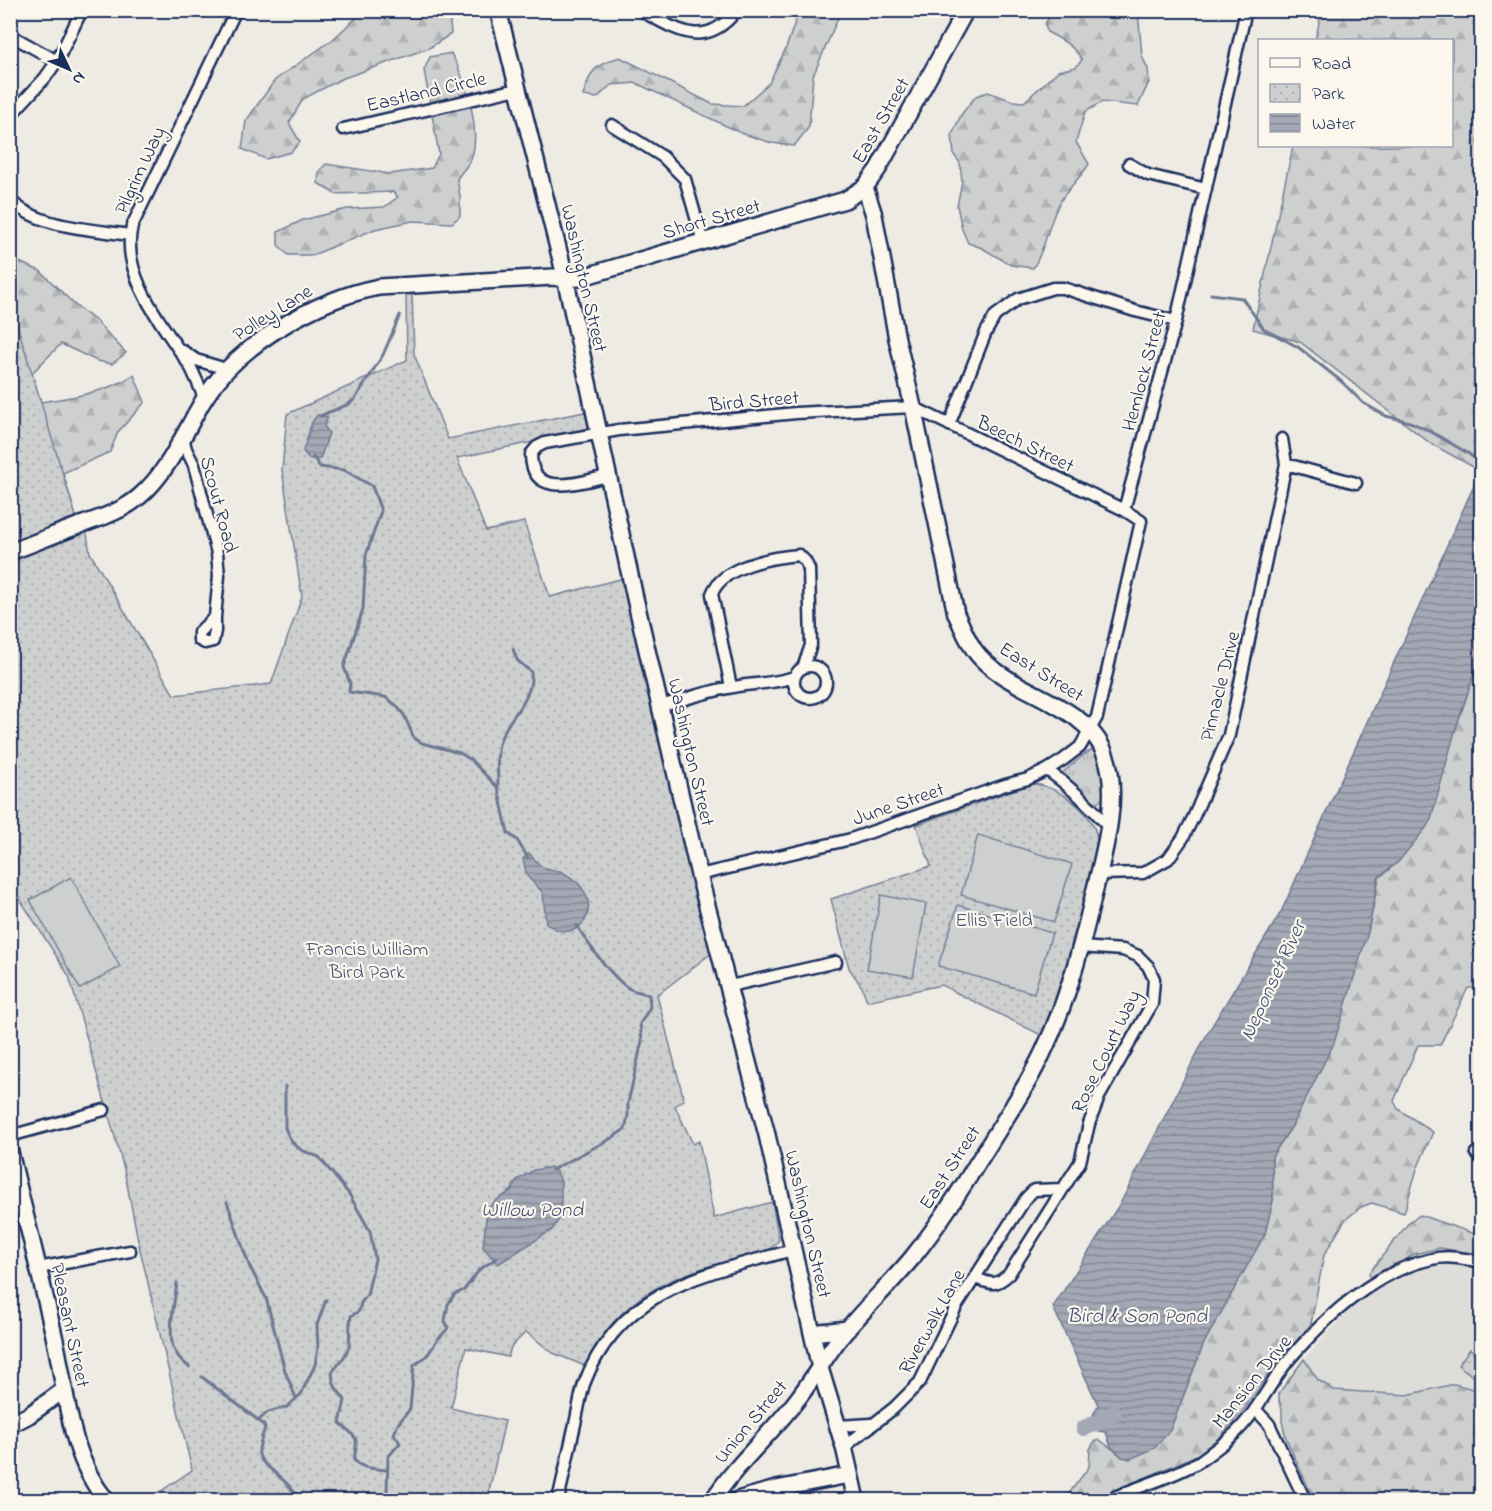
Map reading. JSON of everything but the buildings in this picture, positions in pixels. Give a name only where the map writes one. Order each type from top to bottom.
[{"type":"street","points":[[10,116],[45,78],[57,61],[82,10]]},
{"type":"street","name":"Pilgrim Way","points":[[204,398],[193,371],[145,296],[133,270],[129,246],[130,235],[168,148],[236,10]]},
{"type":"street","name":"Washington Street","points":[[498,10],[565,279],[598,435],[699,875],[730,986],[820,1368],[844,1447],[856,1500]]},
{"type":"street","points":[[640,10],[687,33],[703,35],[727,23],[737,10]]},
{"type":"street","name":"East Street","points":[[820,1368],[848,1329],[884,1290],[942,1219],[1046,1047],[1080,947],[1099,874],[1108,827],[1111,778],[1106,755],[1091,730],[1080,720],[998,672],[978,656],[956,614],[897,339],[874,215],[865,187],[878,169],[966,10]]},
{"type":"street","name":"Hemlock Street","points":[[1124,510],[1176,321],[1246,10]]},
{"type":"street","points":[[10,35],[57,61]]},
{"type":"street","name":"Eastland Circle","points":[[343,129],[517,89]]},
{"type":"street","points":[[612,125],[663,157],[685,179],[703,242]]},
{"type":"street","points":[[1129,164],[1148,175],[1206,189]]},
{"type":"street","name":"Short Street","points":[[565,279],[579,278],[845,201],[865,187]]},
{"type":"street","points":[[10,200],[20,210],[46,221],[130,235]]},
{"type":"street","name":"Polley Lane","points":[[10,552],[115,512],[133,502],[157,479],[204,398],[226,369],[254,344],[318,306],[359,291],[379,287],[553,277],[565,279]]},
{"type":"street","points":[[949,425],[986,332],[995,316],[1018,298],[1053,288],[1063,288],[1135,311],[1176,321]]},
{"type":"street","name":"Pilgrim Way","points":[[176,345],[196,360],[226,369]]},
{"type":"street","name":"Beech Street","points":[[913,407],[1124,510]]},
{"type":"street","name":"Bird Street","points":[[608,476],[558,486],[539,479],[531,464],[531,454],[545,443],[619,430],[784,414],[913,407]]},
{"type":"street","name":"Scout Road","points":[[183,437],[194,465],[217,553],[219,576],[215,617]]},
{"type":"street","name":"Pinnacle Drive","points":[[1099,874],[1143,873],[1168,859],[1183,838],[1194,816],[1229,735],[1286,464],[1282,439]]},
{"type":"street","points":[[1286,464],[1356,483]]},
{"type":"street","points":[[1091,730],[1100,711],[1141,521],[1124,510]]},
{"type":"street","points":[[659,706],[731,687],[758,682],[779,682],[794,677],[803,668],[811,645],[809,569],[799,555],[786,556],[733,572],[715,585],[712,594],[715,616],[731,687]]},
{"type":"street","points":[[794,677],[795,687],[801,694],[809,697],[821,693],[826,680],[821,671],[813,666],[803,668]]},
{"type":"street","name":"June Street","points":[[699,875],[851,839],[1028,779],[1047,770],[1080,747],[1091,730]]},
{"type":"street","points":[[1047,770],[1084,800],[1108,827]]},
{"type":"street","name":"Rose Court Way","points":[[975,1278],[991,1284],[1001,1281],[1010,1274],[1080,1162],[1089,1124],[1099,1097],[1148,1013],[1154,989],[1154,979],[1149,966],[1133,953],[1117,949],[1080,947]]},
{"type":"street","points":[[730,986],[836,962]]},
{"type":"street","points":[[10,1136],[104,1110]]},
{"type":"street","name":"Pleasant Street","points":[[10,1152],[55,1340],[67,1409],[87,1468],[106,1500]]},
{"type":"street","name":"Riverwalk Lane","points":[[844,1447],[894,1408],[920,1382],[956,1307],[1026,1198],[1034,1190],[1063,1189]]},
{"type":"street","points":[[558,1500],[583,1387],[596,1359],[616,1331],[632,1314],[659,1293],[682,1282],[793,1250]]},
{"type":"street","points":[[38,1268],[130,1251]]},
{"type":"street","name":"Mansion Drive","points":[[1108,1500],[1199,1461],[1235,1433],[1255,1409],[1291,1357],[1344,1304],[1372,1285],[1407,1267],[1434,1258],[1463,1258],[1482,1262]]},
{"type":"street","points":[[812,1333],[848,1329]]},
{"type":"street","name":"Union Street","points":[[713,1500],[797,1400],[820,1368]]},
{"type":"street","points":[[10,1425],[29,1415],[64,1389]]},
{"type":"street","points":[[29,1415],[67,1409]]},
{"type":"street","points":[[1255,1409],[1269,1424],[1305,1500]]},
{"type":"street","points":[[838,1426],[871,1424]]},
{"type":"street","points":[[737,1500],[776,1489],[849,1475]]},
{"type":"shaded area","points":[[1423,1223],[1481,1244],[1481,1439],[1318,1398],[1292,1372],[1342,1318]]},
{"type":"green space","points":[[360,11],[449,11],[451,34],[429,48],[341,79],[303,99],[289,123],[300,142],[291,152],[266,159],[242,149],[246,121],[275,80],[332,40],[357,17]]},
{"type":"green space","points":[[799,11],[841,11],[813,76],[809,127],[794,146],[772,143],[741,133],[636,83],[611,85],[597,98],[583,96],[594,70],[620,57],[712,104],[743,106],[769,83],[786,48]]},
{"type":"green space","points":[[1052,11],[1138,11],[1142,56],[1148,69],[1149,82],[1138,106],[1102,102],[1085,112],[1076,142],[1089,164],[1060,202],[1033,268],[1011,265],[982,248],[968,243],[957,206],[962,181],[960,163],[954,155],[952,135],[961,115],[976,96],[988,92],[1013,101],[1024,102],[1058,71],[1076,67],[1082,60],[1071,47],[1047,32],[1045,24]]},
{"type":"green space","points":[[1322,11],[1481,11],[1482,458],[1475,468],[1430,443],[1300,342],[1253,329],[1293,147],[1453,147],[1453,39],[1315,39]]},
{"type":"green space","points":[[451,53],[466,89],[474,132],[471,159],[457,179],[460,216],[452,223],[413,221],[375,229],[313,255],[288,255],[278,245],[278,232],[303,220],[347,209],[384,207],[398,197],[393,192],[335,194],[318,183],[319,171],[326,164],[390,174],[432,168],[439,154],[424,70],[430,57]]},
{"type":"green space","points":[[19,262],[40,271],[75,305],[96,321],[126,353],[112,364],[97,361],[61,344],[32,373],[41,402],[101,390],[134,375],[145,402],[118,432],[110,452],[63,473],[77,520],[11,499],[10,284]]},
{"type":"green space","name":"Francis William Bird Park","points":[[412,293],[414,354],[448,439],[585,412],[589,430],[457,458],[486,531],[524,522],[550,597],[624,578],[713,952],[657,995],[684,1100],[675,1106],[693,1144],[699,1141],[714,1218],[772,1202],[779,1240],[770,1249],[686,1274],[640,1298],[619,1316],[601,1338],[585,1366],[553,1353],[526,1332],[511,1347],[508,1357],[466,1348],[451,1408],[505,1421],[487,1500],[148,1500],[192,1470],[139,1245],[124,1169],[69,976],[11,885],[11,305],[77,520],[87,534],[90,553],[174,695],[271,684],[302,597],[282,470],[287,414],[407,360],[406,294]]},
{"type":"green space","points":[[1481,653],[1481,988],[1468,988],[1440,1045],[1418,1045],[1394,1101],[1398,1109],[1433,1132],[1417,1169],[1404,1213],[1372,1203],[1361,1207],[1345,1220],[1324,1255],[1311,1324],[1269,1373],[1243,1411],[1221,1436],[1197,1455],[1094,1500],[1064,1500],[1089,1467],[1090,1449],[1095,1441],[1100,1440],[1122,1456],[1131,1459],[1170,1430],[1204,1343],[1232,1293],[1273,1201],[1272,1156],[1292,1126],[1368,932],[1379,878],[1399,861],[1455,731]]},
{"type":"green space","points":[[1095,748],[1105,771],[1105,797],[1098,802],[1093,801],[1062,777],[1062,773]]},
{"type":"green space","name":"Ellis Field","points":[[1035,784],[1055,790],[1074,803],[1090,820],[1097,839],[1092,873],[1059,988],[1041,1035],[941,985],[867,1001],[862,987],[849,968],[831,899],[931,866],[916,825]]},
{"type":"green space","points":[[978,835],[1072,864],[1054,922],[961,895]]},
{"type":"green space","points":[[71,877],[120,967],[80,989],[30,900]]},
{"type":"green space","points":[[881,895],[926,904],[913,977],[867,969]]},
{"type":"green space","points":[[958,905],[1052,933],[1034,993],[938,966]]},
{"type":"green space","points":[[1420,1215],[1481,1236],[1481,1255],[1440,1248],[1414,1254],[1390,1271],[1370,1278],[1369,1273],[1410,1221]]},
{"type":"green space","points":[[1470,1349],[1481,1357],[1481,1382],[1458,1365]]},
{"type":"green space","points":[[1304,1359],[1318,1380],[1334,1390],[1407,1395],[1454,1384],[1481,1391],[1481,1500],[1364,1498],[1360,1500],[1314,1500],[1286,1438],[1279,1402],[1279,1393]]},
{"type":"water","points":[[317,415],[328,417],[324,426],[329,433],[320,459],[309,459],[303,451],[312,422]]},
{"type":"water","name":"Bird & Son Pond","points":[[1481,470],[1481,653],[1455,731],[1430,823],[1399,861],[1378,878],[1368,932],[1334,1043],[1292,1126],[1272,1156],[1273,1201],[1265,1234],[1204,1343],[1170,1430],[1155,1448],[1130,1459],[1122,1457],[1111,1447],[1106,1432],[1099,1431],[1093,1415],[1098,1405],[1053,1307],[1121,1202],[1207,1034],[1281,912]]},
{"type":"water","points":[[529,853],[544,868],[563,872],[582,888],[587,898],[587,916],[575,929],[567,931],[557,929],[546,923],[543,893],[527,876],[523,859]]},
{"type":"water","name":"Willow Pond","points":[[551,1167],[558,1174],[561,1182],[561,1216],[552,1230],[498,1264],[483,1247],[487,1209],[511,1191],[517,1180],[534,1170]]},
{"type":"waterway","points":[[1211,294],[1242,298],[1264,329],[1298,347],[1342,382],[1363,403],[1386,416],[1410,422],[1428,430],[1482,464]]},
{"type":"waterway","points":[[320,416],[349,404],[355,399],[383,355],[400,315]]},
{"type":"waterway","points":[[313,457],[320,467],[344,470],[372,486],[381,511],[366,555],[363,609],[344,667],[350,683],[349,692],[385,697],[404,715],[414,738],[422,743],[460,753],[471,760],[498,788],[508,833],[517,840],[528,858]]},
{"type":"waterway","points":[[498,786],[499,744],[507,725],[524,700],[531,682],[531,672],[517,660],[513,649]]},
{"type":"waterway","points":[[552,1170],[625,1129],[628,1103],[642,1041],[640,1024],[650,1007],[649,995],[624,985],[593,950],[577,925]]},
{"type":"waterway","points":[[285,1086],[285,1128],[291,1141],[301,1150],[319,1157],[349,1194],[370,1231],[375,1259],[367,1295],[359,1311],[351,1316],[348,1350],[332,1372],[336,1388],[345,1400],[340,1423],[356,1439],[354,1460],[365,1467],[388,1470]]},
{"type":"waterway","points":[[227,1202],[249,1265],[266,1298],[285,1371],[296,1398]]},
{"type":"waterway","points":[[383,1500],[387,1492],[388,1457],[400,1443],[394,1434],[398,1424],[410,1409],[414,1365],[426,1356],[447,1329],[445,1321],[448,1304],[455,1294],[464,1290],[480,1269],[497,1258]]},
{"type":"waterway","points":[[177,1283],[171,1326],[172,1342],[177,1354],[189,1367]]},
{"type":"waterway","points":[[258,1421],[268,1412],[287,1407],[301,1394],[315,1365],[318,1348],[317,1325],[326,1300]]},
{"type":"waterway","points":[[202,1377],[263,1424],[265,1428],[259,1447],[260,1458],[301,1500]]},
{"type":"waterway","name":"Neponset River","points":[[1084,1428],[1114,1413]]}]
